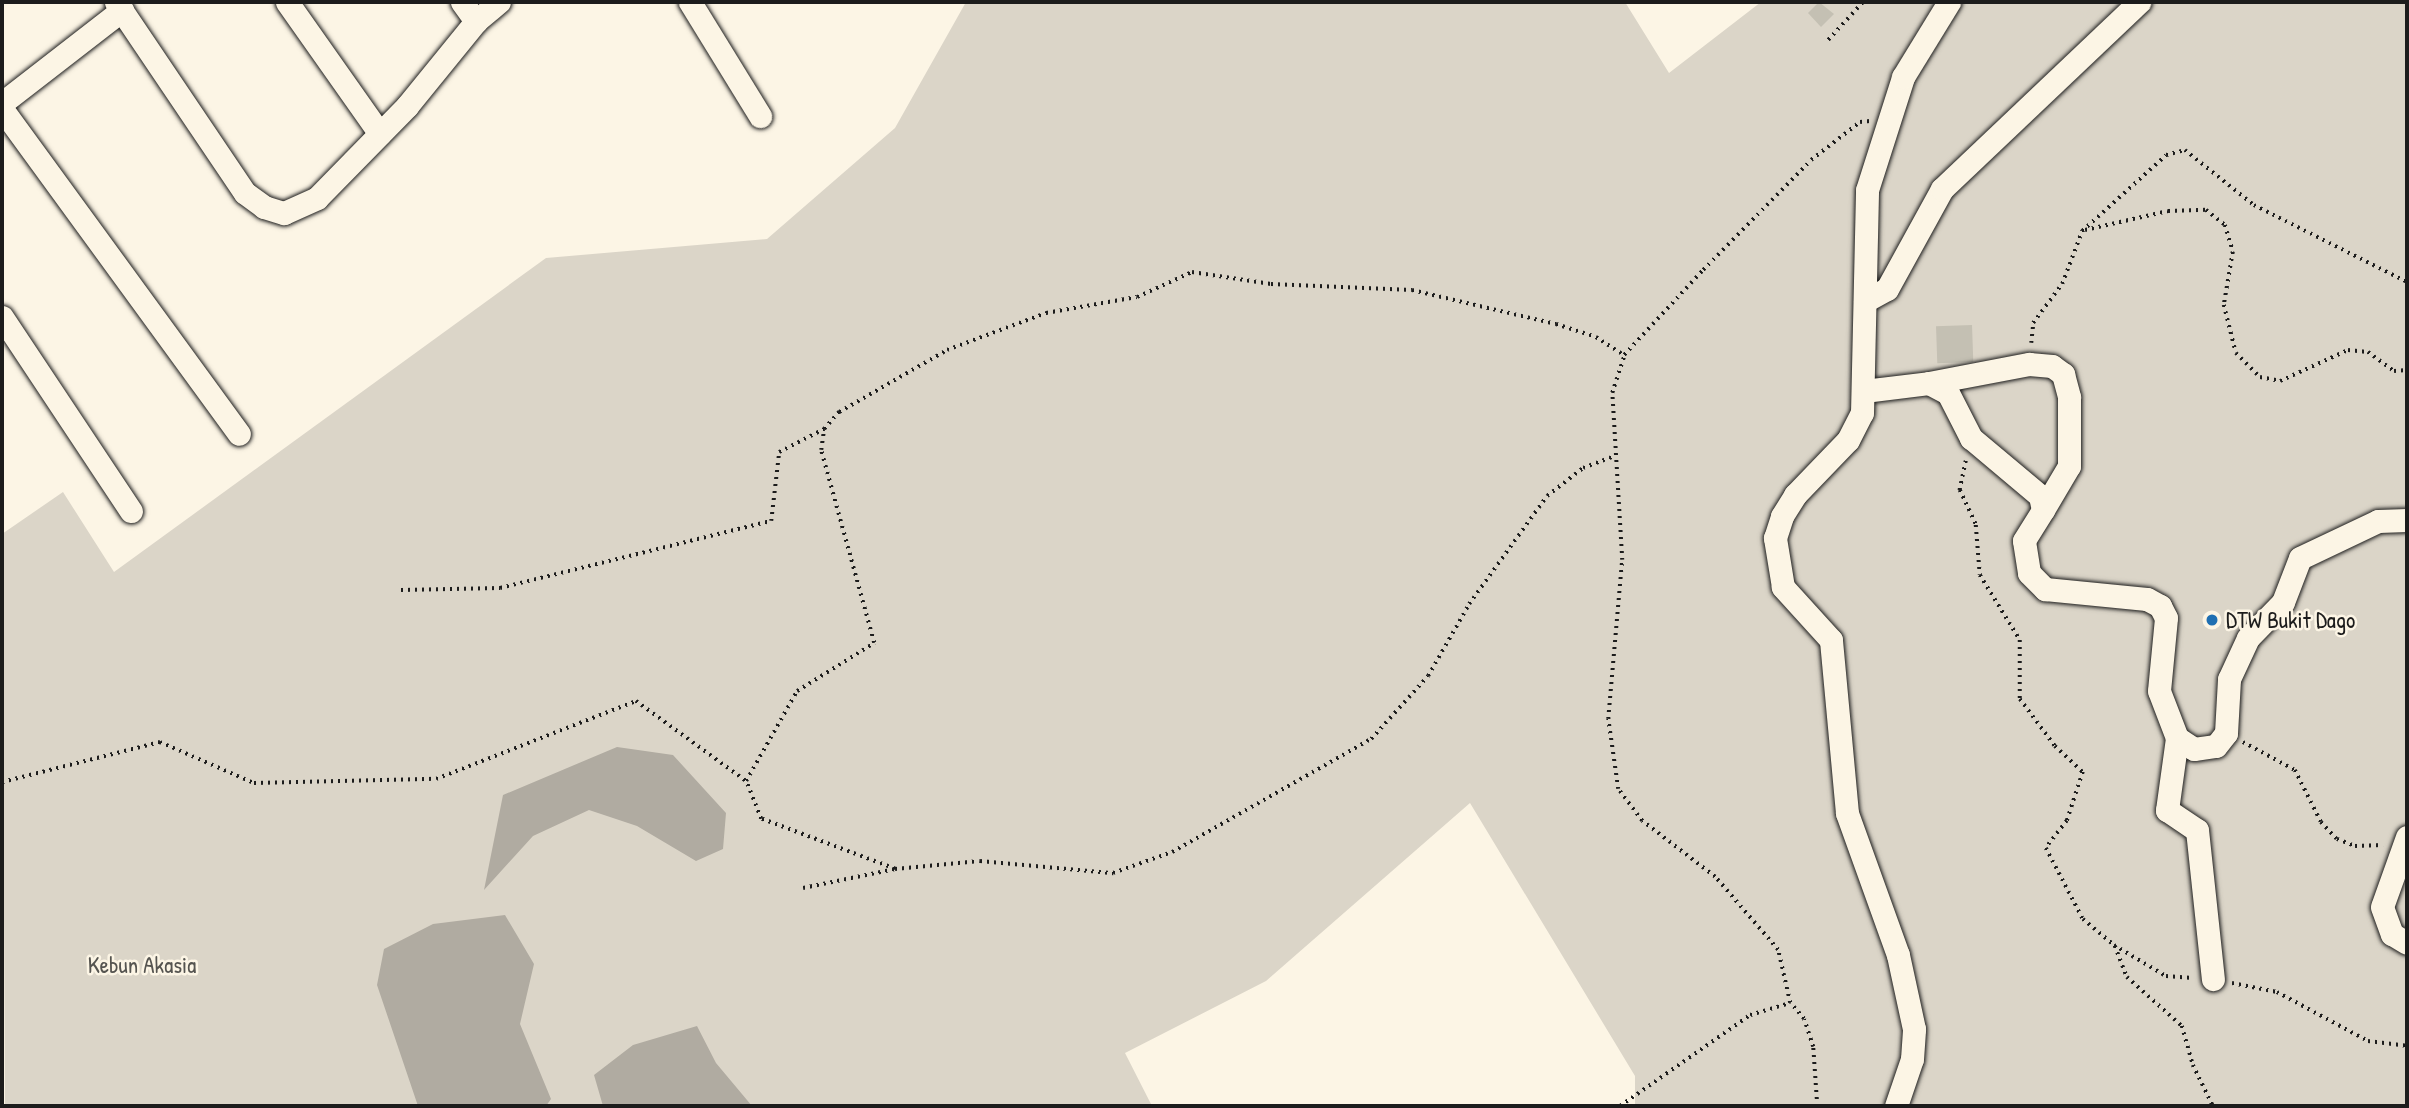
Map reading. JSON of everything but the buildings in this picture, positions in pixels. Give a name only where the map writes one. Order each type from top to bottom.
[{"type":"street","points":[[288,2],[380,134]]},
{"type":"street","points":[[462,2],[476,21]]},
{"type":"street","points":[[2,103],[119,6],[245,193],[264,207],[284,213],[317,198],[380,134],[476,21],[499,2]]},
{"type":"street","points":[[690,2],[760,116]]},
{"type":"street","points":[[1896,1106],[1912,1059],[1913,1029],[1886,912],[1847,813],[1831,640],[1783,587],[1776,564],[1775,538],[1782,516],[1857,427],[1864,391],[1867,190],[1886,119],[1903,77],[1949,2]]},
{"type":"street","points":[[1865,300],[1887,289],[1942,189],[2139,2]]},
{"type":"street","points":[[2,109],[239,434]]},
{"type":"street","points":[[2,317],[131,511]]},
{"type":"street","points":[[1864,391],[1929,383],[2029,364],[2052,366],[2063,374],[2069,397],[2069,466],[2024,541],[2029,573],[2045,589],[2147,599],[2160,606],[2166,618],[2159,691],[2177,738],[2167,810],[2197,830],[2213,978]]},
{"type":"street","points":[[1929,383],[1948,393],[1970,438],[2040,496],[2043,510]]},
{"type":"street","points":[[2177,738],[2194,748],[2216,746],[2226,733],[2229,679],[2248,638],[2283,603],[2300,558],[2378,521],[2407,520]]},
{"type":"street","points":[[2404,840],[2382,907],[2392,934],[2407,943]]},
{"type":"path","points":[[1828,40],[1863,2]]},
{"type":"path","points":[[1817,1106],[1813,1047],[1804,1019],[1790,1003],[1778,950],[1762,926],[1715,877],[1642,821],[1618,789],[1608,719],[1622,560],[1612,393],[1624,355],[1811,160],[1860,122],[1886,119]]},
{"type":"path","points":[[2029,364],[2033,323],[2062,284],[2082,231],[2166,155],[2185,150],[2254,205],[2407,282]]},
{"type":"path","points":[[2082,231],[2168,211],[2206,210],[2225,225],[2233,252],[2224,305],[2236,353],[2260,377],[2280,381],[2348,350],[2368,352],[2394,371],[2407,370]]},
{"type":"path","points":[[401,590],[500,588],[771,521],[779,452],[824,429],[839,412],[947,350],[1046,313],[1137,297],[1192,272],[1271,284],[1412,290],[1556,324],[1596,337],[1624,355]]},
{"type":"path","points":[[746,781],[797,691],[874,643],[821,450],[824,429]]},
{"type":"path","points":[[1970,438],[1960,490],[1976,525],[1980,575],[2020,640],[2020,699],[2055,746],[2083,772],[2067,821],[2046,848],[2083,919],[2114,945],[2166,976],[2213,978],[2277,992],[2368,1041],[2407,1046]]},
{"type":"path","points":[[803,888],[895,869],[980,861],[1113,873],[1172,852],[1371,739],[1428,676],[1469,604],[1547,496],[1583,468],[1615,456]]},
{"type":"path","points":[[2,782],[160,742],[254,783],[436,779],[636,701],[746,781],[761,819],[895,869]]},
{"type":"path","points":[[2226,733],[2295,770],[2321,822],[2337,839],[2355,846],[2404,840]]},
{"type":"path","points":[[2114,945],[2127,977],[2182,1026],[2193,1065],[2213,1106]]},
{"type":"path","points":[[1620,1106],[1750,1015],[1790,1003]]},
{"type":"green space","name":"Kebun Akasia","points":[[966,2],[1625,2],[1669,73],[1761,2],[2407,2],[2407,1106],[1635,1106],[1635,1076],[1470,803],[1266,981],[1125,1053],[1152,1106],[5,1106],[2,534],[63,492],[114,572],[546,258],[767,239],[895,128]]},
{"type":"shaded area","points":[[617,747],[673,755],[726,813],[723,849],[696,861],[637,826],[589,810],[533,836],[484,890],[503,795]]},
{"type":"shaded area","points":[[505,915],[534,964],[520,1024],[551,1099],[546,1106],[418,1106],[377,985],[384,949],[433,924]]},
{"type":"shaded area","points":[[697,1026],[716,1063],[752,1106],[603,1106],[594,1075],[633,1045]]},
{"type":"place","name":"DTW Bukit Dago","points":[[2212,620]]}]
